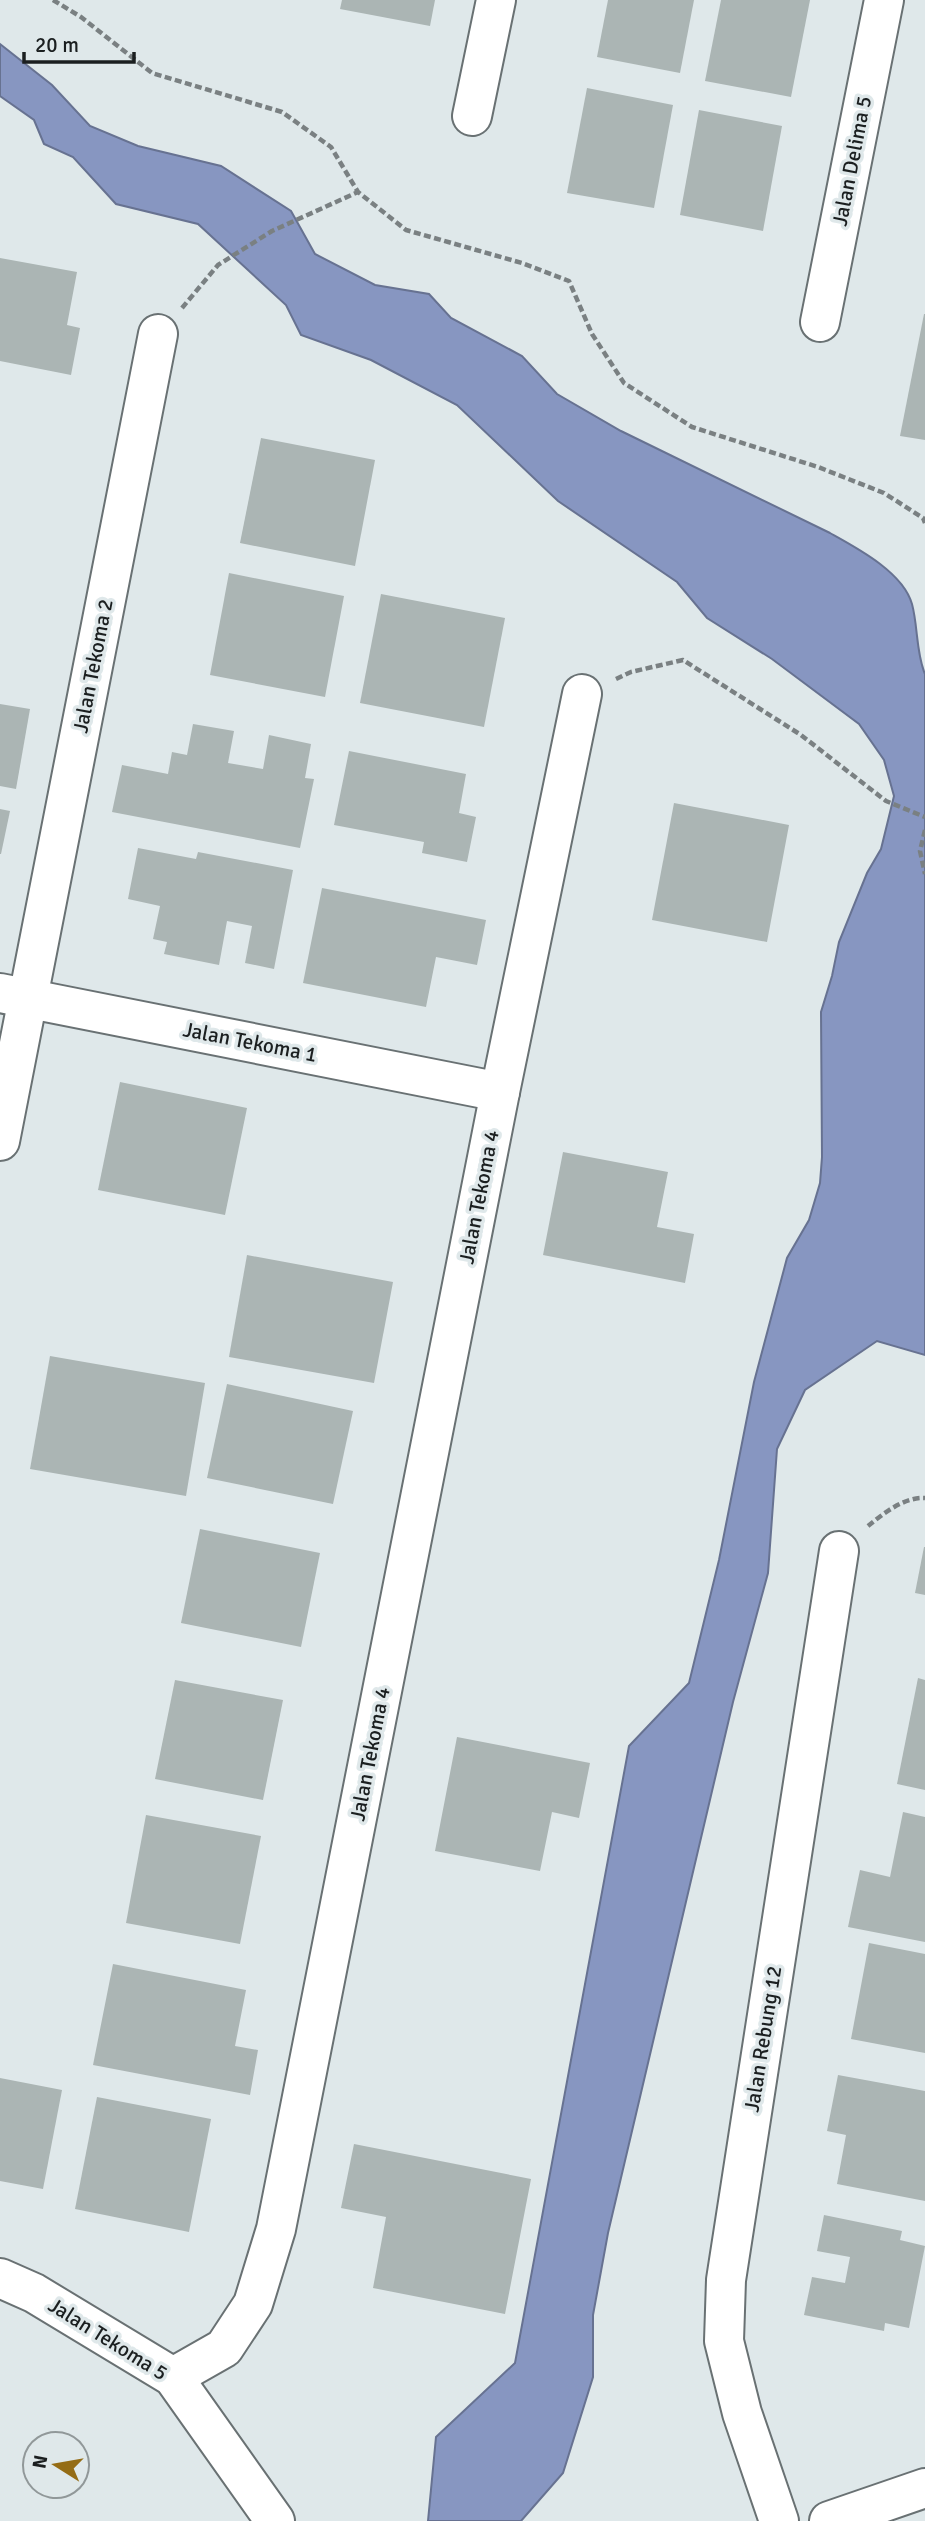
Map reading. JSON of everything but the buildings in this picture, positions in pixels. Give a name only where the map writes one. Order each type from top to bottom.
[{"type":"street","points":[[472,116],[496,0]]},
{"type":"street","name":"Jalan Delima 5","points":[[820,321],[884,0]]},
{"type":"street","name":"Jalan Tekoma 2","points":[[0,1141],[14,996],[158,334]]},
{"type":"street","name":"Jalan Tekoma 4","points":[[173,2377],[223,2348],[253,2304],[276,2229],[500,1092],[582,694]]},
{"type":"street","name":"Jalan Tekoma 1","points":[[14,996],[500,1092]]},
{"type":"street","name":"Jalan Rebung 12","points":[[779,2521],[742,2413],[724,2341],[726,2280],[839,1550]]},
{"type":"street","name":"Jalan Tekoma 5","points":[[0,2278],[34,2293],[173,2377],[275,2521]]},
{"type":"street","points":[[829,2521],[925,2488]]},
{"type":"path","points":[[53,0],[81,17],[152,73],[282,111],[331,147],[358,192],[406,230],[522,263],[569,282],[592,334],[624,383],[692,426],[818,467],[884,493],[923,518],[925,523]]},
{"type":"path","points":[[195,293],[218,265],[272,231],[358,192]]},
{"type":"path","points":[[582,694],[631,672],[683,660],[801,735],[886,802],[925,817]]},
{"type":"path","points":[[925,830],[920,851],[925,874]]},
{"type":"path","points":[[839,1550],[882,1514],[914,1497],[925,1498]]},
{"type":"water","points":[[0,44],[52,85],[90,126],[138,146],[221,166],[291,211],[315,254],[375,285],[429,294],[451,318],[522,356],[557,394],[621,431],[830,533],[878,562],[907,592],[914,612],[925,674],[925,1355],[877,1341],[805,1390],[777,1449],[768,1573],[733,1702],[608,2233],[593,2315],[593,2377],[563,2473],[521,2521],[428,2521],[436,2437],[515,2363],[629,1746],[689,1683],[719,1560],[754,1382],[787,1258],[809,1220],[820,1183],[821,1012],[839,942],[867,873],[881,849],[894,796],[884,760],[859,724],[772,659],[707,618],[677,582],[558,501],[457,405],[371,360],[301,335],[286,305],[198,224],[116,204],[73,157],[44,144],[34,120],[0,96]]}]
